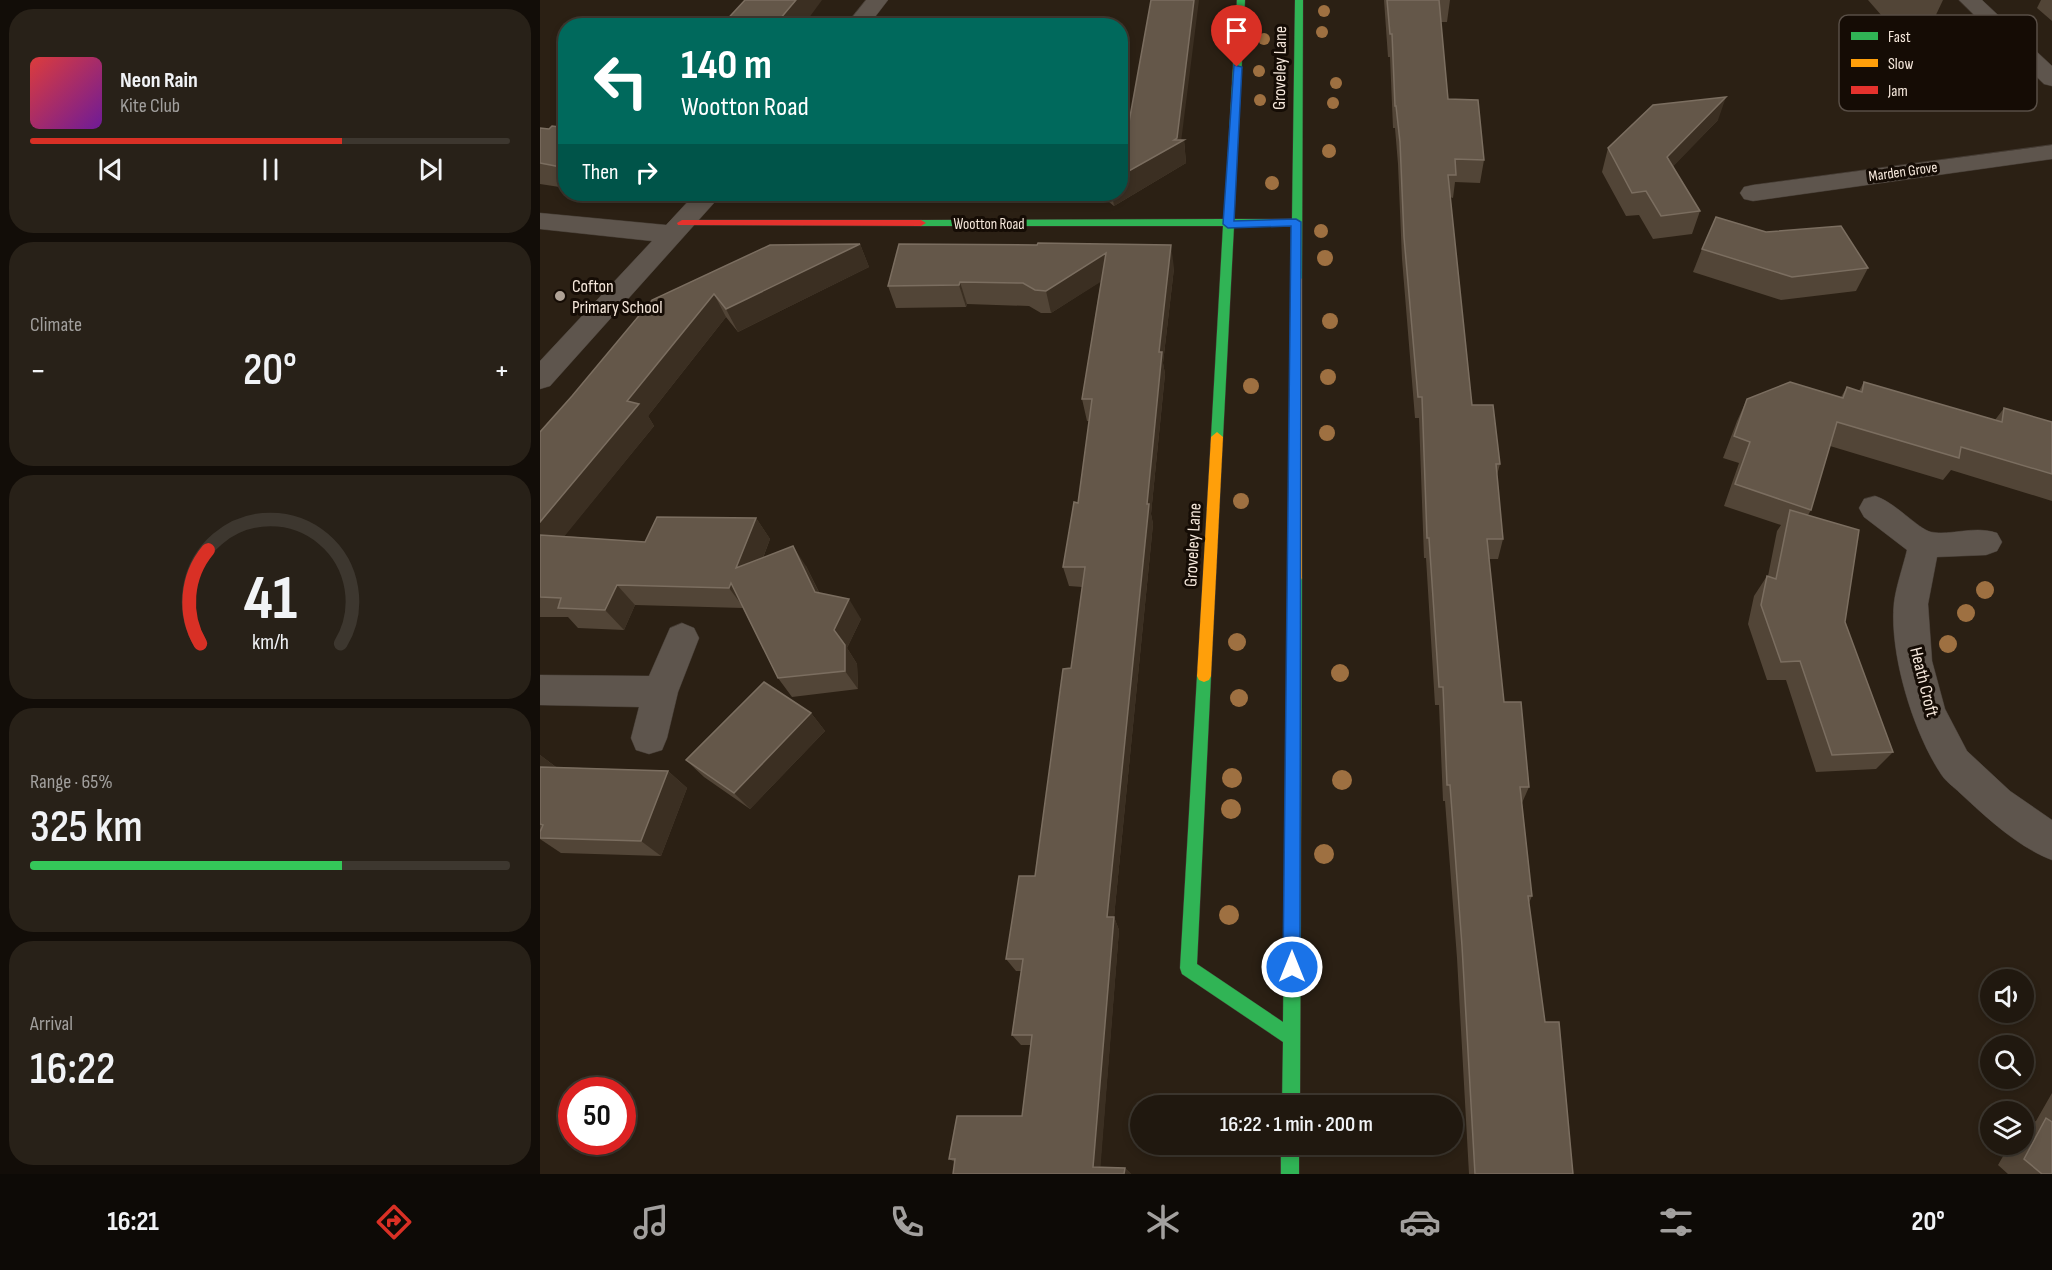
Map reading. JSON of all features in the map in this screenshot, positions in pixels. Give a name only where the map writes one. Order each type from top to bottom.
[{"type":"street","points":[[862,18],[877,0]]},
{"type":"street","name":"Groveley Lane","points":[[1241,0],[1188,968],[1291,1037]]},
{"type":"street","name":"Groveley Lane","points":[[1291,1095],[1299,0]]},
{"type":"street","points":[[1970,0],[1986,15]]},
{"type":"street","points":[[2037,65],[2052,79]]},
{"type":"street","name":"Marden Grove","points":[[1753,193],[2052,152]]},
{"type":"street","points":[[540,379],[703,201]]},
{"type":"street","name":"Wootton Road","points":[[540,221],[677,229],[1296,222]]},
{"type":"street","points":[[1875,508],[1924,544],[1986,542]]},
{"type":"street","name":"Heath Croft","points":[[1924,544],[1911,604],[1915,661],[1928,711],[1954,764],[1998,803],[2052,842]]},
{"type":"street","points":[[650,738],[660,692],[682,638]]},
{"type":"street","points":[[540,690],[660,692]]},
{"type":"street","points":[[1290,1155],[1290,1174]]},
{"type":"building","points":[[745,0],[796,0],[781,18],[728,18]]},
{"type":"building","points":[[1151,0],[1194,0],[1177,138],[1174,140],[1184,140],[1128,172],[1128,128]]},
{"type":"building","points":[[1387,0],[1439,0],[1448,99],[1478,100],[1484,160],[1455,159],[1456,175],[1448,175],[1472,405],[1493,405],[1500,464],[1496,464],[1503,539],[1487,539],[1504,702],[1521,702],[1529,787],[1520,787],[1532,896],[1528,896],[1545,1022],[1559,1022],[1573,1174],[1475,1174],[1462,946],[1450,785],[1447,785],[1443,687],[1439,687],[1429,538],[1427,538],[1422,397],[1418,397],[1404,237],[1392,34],[1390,34]]},
{"type":"building","points":[[1726,97],[1667,157],[1700,211],[1661,216],[1646,191],[1632,193],[1608,148],[1653,105]]},
{"type":"building","points":[[552,126],[558,127],[558,166],[540,163],[540,128],[549,129]]},
{"type":"building","points":[[1716,217],[1766,232],[1841,226],[1868,268],[1792,277],[1702,249]]},
{"type":"building","points":[[1038,243],[1171,245],[1159,352],[1162,352],[1147,504],[1149,504],[1107,917],[1114,917],[1093,1167],[1125,1168],[1124,1174],[953,1174],[955,1159],[949,1159],[957,1116],[1022,1116],[1032,1035],[1012,1035],[1023,959],[1006,959],[1019,876],[1035,876],[1063,669],[1071,668],[1085,567],[1063,567],[1074,502],[1078,503],[1092,399],[1082,399],[1106,253],[1046,291],[1035,290],[1023,283],[960,282],[959,285],[888,286],[899,244],[1037,245]]},
{"type":"building","points":[[860,244],[726,309],[714,294],[627,401],[639,404],[540,522],[540,432],[652,300],[770,245]]},
{"type":"building","points":[[1790,382],[1843,398],[1847,387],[1862,392],[1864,382],[2002,422],[2004,408],[2052,422],[2052,474],[1961,447],[1959,458],[1837,422],[1811,510],[1735,484],[1750,442],[1734,436],[1747,399]]},
{"type":"building","points":[[1790,510],[1859,530],[1845,622],[1893,752],[1832,755],[1800,661],[1781,662],[1761,605],[1767,576],[1776,579]]},
{"type":"building","points":[[657,517],[756,518],[736,568],[793,546],[815,592],[849,599],[834,630],[845,645],[845,671],[778,678],[731,583],[729,588],[617,585],[605,610],[558,608],[561,598],[540,597],[540,535],[645,542]]},
{"type":"building","points":[[764,682],[811,713],[734,793],[686,760]]},
{"type":"building","points":[[540,767],[668,771],[641,841],[540,838],[543,825],[540,824]]},
{"type":"building","points":[[2046,1118],[2052,1122],[2052,1174],[2042,1174],[2024,1159],[2026,1155],[2034,1155],[2034,1140]]},
{"type":"traffic: fast","points":[[1217,437],[1241,0]]},
{"type":"traffic: fast","points":[[1297,279],[1299,0]]},
{"type":"traffic: fast","points":[[921,223],[1296,222]]},
{"type":"traffic: fast","points":[[1291,1095],[1295,578]]},
{"type":"traffic: fast","points":[[1204,676],[1188,968],[1291,1037]]},
{"type":"traffic: fast","points":[[1290,1155],[1290,1174]]},
{"type":"traffic: slow","points":[[1295,578],[1297,279]]},
{"type":"traffic: slow","points":[[1204,676],[1217,437]]},
{"type":"traffic: jam","points":[[682,223],[921,223]]},
{"type":"place","name":"Cofton Primary School","points":[[560,296]]},
{"type":"route","points":[[1237,67],[1228,224],[1296,222],[1292,967]]}]
